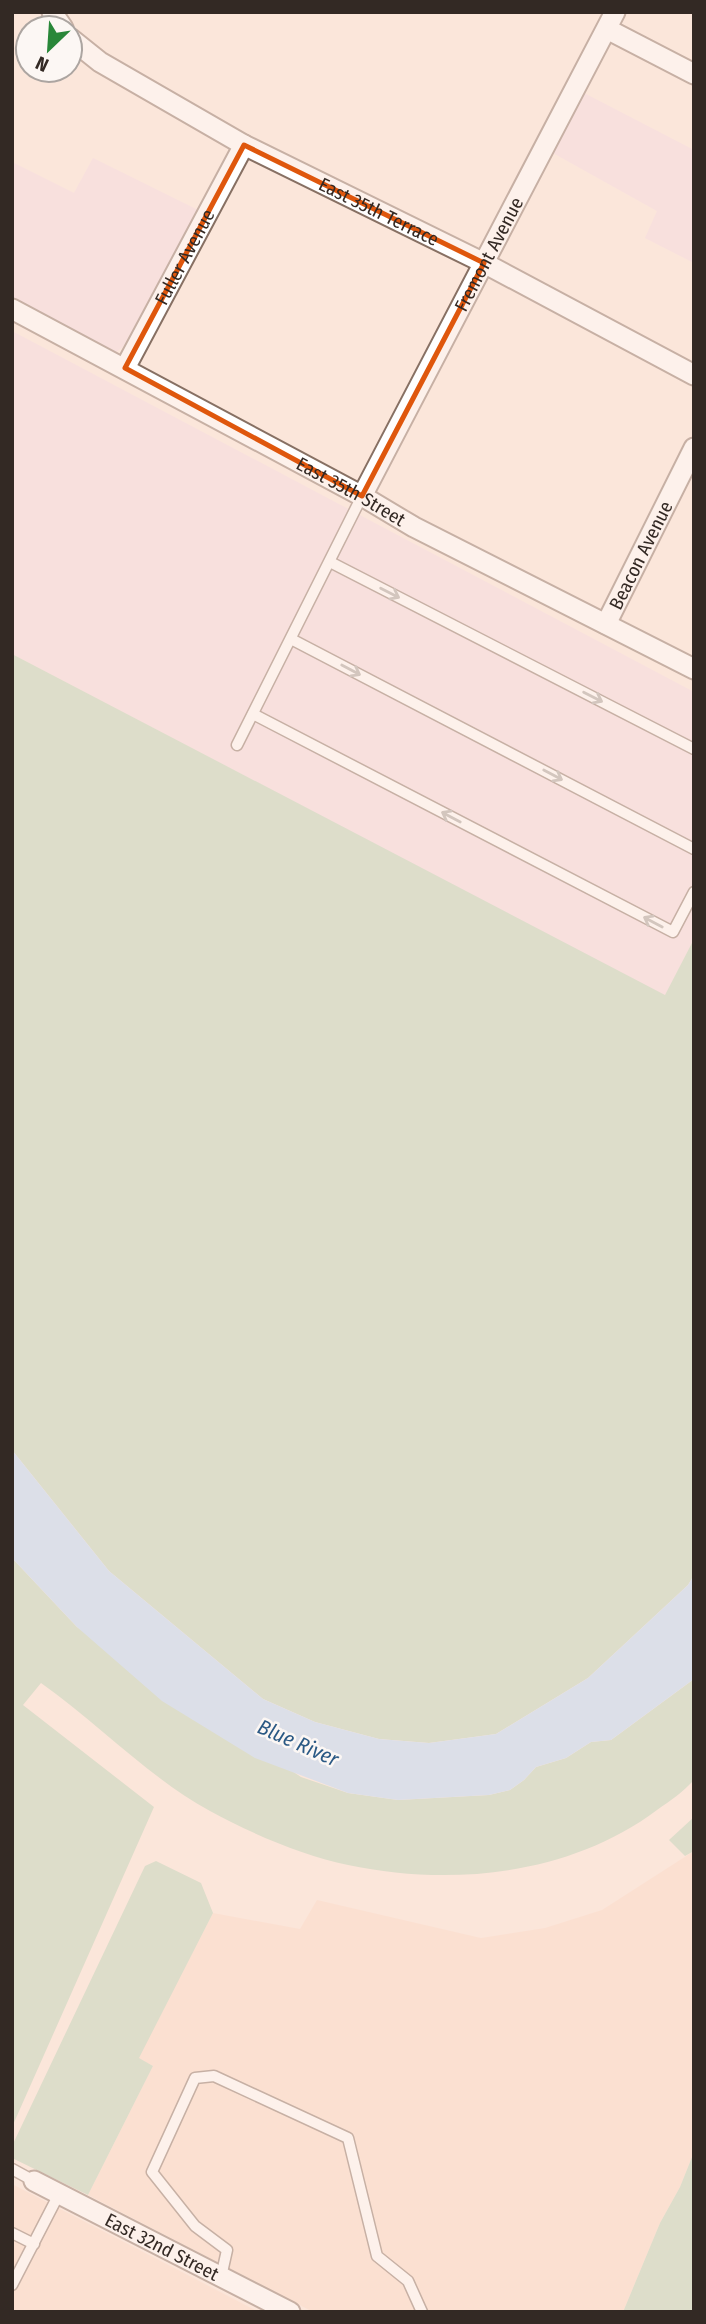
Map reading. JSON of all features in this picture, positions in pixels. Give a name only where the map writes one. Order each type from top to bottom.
[{"type":"street","points":[[611,21],[694,75]]},
{"type":"street","name":"Fremont Avenue","points":[[362,496],[611,21]]},
{"type":"street","name":"East 35th Terrace","points":[[84,49],[100,62],[244,145],[484,263],[694,376]]},
{"type":"street","name":"Fuller Avenue","points":[[124,368],[244,145]]},
{"type":"street","name":"East 35th Street","points":[[12,309],[362,496],[414,527],[694,669]]},
{"type":"street","name":"Beacon Avenue","points":[[606,624],[694,448]]},
{"type":"street","name":"East 32nd Street","points":[[34,2181],[290,2312]]},
{"type":"lane","points":[[237,746],[362,496]]},
{"type":"lane","points":[[330,562],[694,749]]},
{"type":"lane","points":[[291,639],[694,849]]},
{"type":"lane","points":[[253,713],[673,932],[694,892]]},
{"type":"lane","points":[[221,2277],[227,2250],[195,2226],[152,2172],[195,2078],[214,2076],[348,2138],[377,2256],[408,2281],[422,2312]]},
{"type":"lane","points":[[12,2169],[34,2181]]},
{"type":"lane","points":[[12,2285],[59,2194]]},
{"type":"lane","points":[[12,2233],[34,2244]]},
{"type":"highlighted area","points":[[244,145],[484,263],[362,496],[125,368]]},
{"type":"shaded area","points":[[584,93],[694,150],[694,263],[645,238],[657,211],[553,153]]},
{"type":"shaded area","points":[[93,158],[198,210],[123,347],[116,352],[105,350],[12,299],[12,162],[74,193]]},
{"type":"shaded area","points":[[12,331],[694,692],[694,939],[665,996],[12,654]]},
{"type":"shaded area","points":[[694,1851],[694,2152],[680,2187],[660,2223],[623,2312],[313,2312],[88,2195],[153,2066],[138,2058],[213,1913],[300,1929],[317,1900],[481,1938],[545,1928],[602,1910]]},
{"type":"shaded area","points":[[12,2184],[259,2312],[12,2312]]},
{"type":"green space","points":[[12,654],[665,995],[694,939],[694,1575],[688,1585],[588,1678],[496,1734],[429,1743],[379,1739],[315,1722],[263,1699],[109,1571],[12,1450]]},
{"type":"green space","points":[[12,1558],[77,1627],[301,1777],[348,1793],[398,1800],[489,1795],[510,1790],[536,1767],[566,1758],[591,1742],[611,1740],[694,1679],[694,1780],[672,1800],[623,1832],[587,1849],[548,1862],[469,1874],[388,1872],[331,1861],[296,1850],[210,1811],[166,1782],[41,1683],[23,1705],[154,1807],[12,2127]]},
{"type":"green space","points":[[694,1817],[694,1851],[685,1856],[669,1840]]},
{"type":"green space","points":[[156,1861],[201,1883],[213,1913],[139,2058],[153,2066],[88,2195],[12,2158],[12,2146],[145,1866]]},
{"type":"green space","points":[[694,2152],[694,2312],[623,2312],[660,2223],[680,2187]]},
{"type":"water","name":"Blue River","points":[[12,1450],[109,1571],[263,1699],[315,1722],[379,1739],[429,1743],[496,1734],[588,1678],[688,1585],[694,1575],[694,1679],[611,1740],[591,1742],[566,1758],[536,1767],[510,1790],[489,1795],[398,1800],[348,1793],[255,1758],[162,1701],[77,1627],[12,1558]]}]
